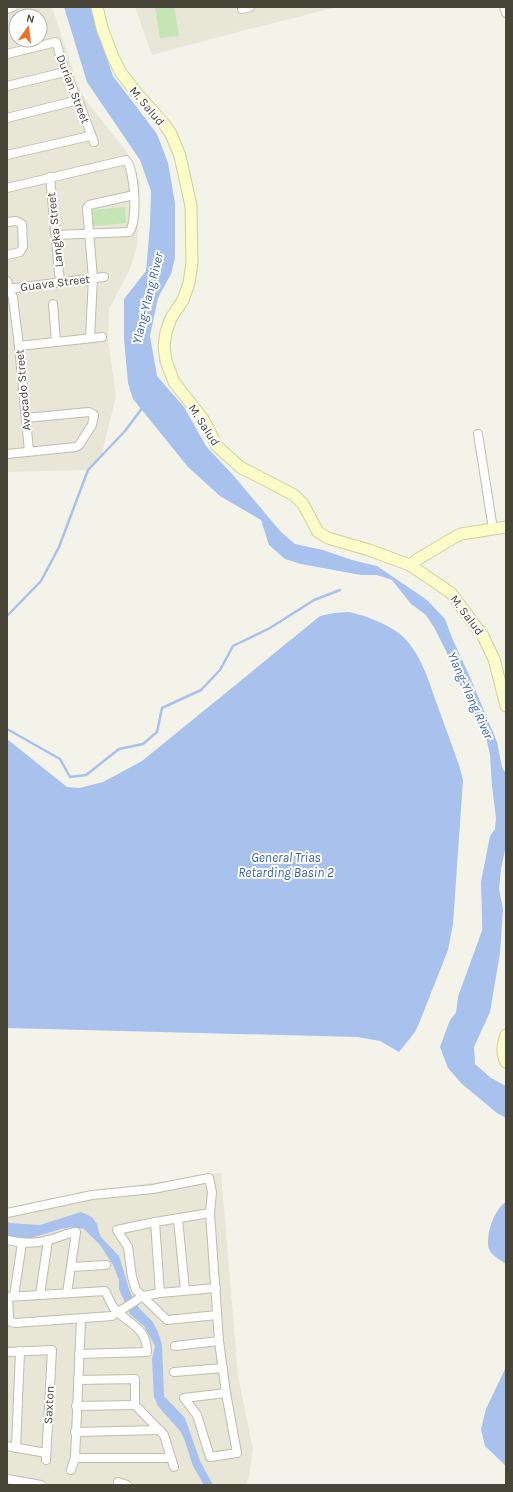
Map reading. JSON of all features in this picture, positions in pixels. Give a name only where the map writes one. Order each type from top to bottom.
[{"type":"street","points":[[7,9],[14,7]]},
{"type":"street","name":"M. Salud","points":[[97,7],[102,28],[120,73],[164,124],[170,134],[180,156],[191,206],[192,263],[183,300],[169,325],[164,346],[166,361],[174,382],[203,419],[217,446],[240,467],[294,495],[303,504],[318,532],[328,538],[369,550],[410,566],[451,593],[483,636],[494,660],[506,706]]},
{"type":"street","points":[[504,7],[506,13]]},
{"type":"street","name":"Durian Street","points":[[7,155],[92,139],[78,100],[65,72],[56,42],[48,44]]},
{"type":"street","points":[[7,54],[29,48]]},
{"type":"street","points":[[7,86],[65,72]]},
{"type":"street","points":[[7,118],[78,100]]},
{"type":"street","points":[[7,188],[126,160],[130,167],[134,195],[133,226],[129,232],[56,235]]},
{"type":"street","name":"Langka Street","points":[[50,178],[60,282]]},
{"type":"street","points":[[90,338],[93,278],[88,206],[134,195]]},
{"type":"street","points":[[7,222],[16,221],[22,224],[23,247],[20,252],[7,255]]},
{"type":"street","name":"Guava Street","points":[[8,286],[104,277]]},
{"type":"street","name":"Avocado Street","points":[[8,286],[19,346],[29,452]]},
{"type":"street","points":[[53,304],[56,342]]},
{"type":"street","points":[[19,346],[102,337]]},
{"type":"street","points":[[7,454],[76,447],[79,445],[92,425],[94,415],[89,412],[26,418]]},
{"type":"street","points":[[478,434],[493,529]]},
{"type":"street","points":[[410,566],[418,559],[455,537],[506,527]]},
{"type":"street","points":[[506,1035],[503,1045],[503,1053],[506,1062]]},
{"type":"street","points":[[8,1212],[92,1196],[153,1189],[209,1178],[212,1192],[210,1213],[219,1341],[226,1393],[237,1453],[210,1457],[197,1415],[184,1398],[226,1393]]},
{"type":"street","points":[[210,1213],[117,1230],[128,1247],[134,1285],[139,1298],[167,1320],[217,1315]]},
{"type":"street","points":[[178,1219],[185,1290]]},
{"type":"street","points":[[155,1222],[160,1293]]},
{"type":"street","points":[[7,1240],[22,1243],[48,1240],[67,1233],[76,1232],[67,1293]]},
{"type":"street","points":[[40,1295],[48,1240]]},
{"type":"street","points":[[22,1243],[10,1296],[9,1318],[11,1322],[15,1323],[112,1316],[139,1298],[160,1293],[216,1288]]},
{"type":"street","points":[[71,1267],[106,1265]]},
{"type":"street","points":[[10,1296],[105,1291],[113,1307],[122,1310],[138,1328],[147,1344],[147,1352],[79,1354]]},
{"type":"street","points":[[71,1470],[74,1458],[81,1319]]},
{"type":"street","points":[[175,1346],[219,1341]]},
{"type":"street","name":"Saxton","points":[[16,1448],[46,1456],[52,1350],[20,1351]]},
{"type":"street","points":[[7,1352],[20,1351],[16,1448],[7,1446]]},
{"type":"street","points":[[174,1372],[223,1368]]},
{"type":"street","points":[[78,1380],[135,1379],[135,1406]]},
{"type":"street","points":[[76,1406],[135,1406],[160,1430],[164,1436],[174,1467]]},
{"type":"street","points":[[75,1432],[160,1430]]},
{"type":"street","points":[[74,1458],[171,1458]]},
{"type":"street","points":[[7,1479],[41,1485]]},
{"type":"street","points":[[118,1482],[127,1485]]},
{"type":"shaded area","points":[[7,7],[52,7],[81,94],[126,151],[140,183],[137,246],[130,269],[109,309],[108,338],[116,397],[101,457],[88,470],[7,472]]},
{"type":"shaded area","points":[[135,7],[337,7],[152,55]]},
{"type":"shaded area","points":[[221,1173],[238,1376],[253,1449],[249,1477],[246,1485],[7,1485],[7,1208],[74,1194]]},
{"type":"green space","points":[[155,7],[174,7],[179,36],[160,38]]},
{"type":"green space","points":[[125,207],[126,223],[93,226],[91,210]]},
{"type":"water","points":[[64,7],[90,7],[113,76],[157,134],[168,163],[175,203],[175,258],[171,274],[158,298],[150,336],[157,376],[184,407],[206,446],[233,475],[281,532],[295,544],[323,550],[352,560],[377,566],[427,600],[445,619],[497,742],[502,767],[506,774],[506,845],[499,889],[503,909],[500,953],[490,1012],[474,1047],[475,1064],[491,1078],[506,1086],[506,1118],[497,1113],[462,1084],[448,1068],[440,1047],[450,1020],[467,999],[481,971],[483,957],[481,882],[490,836],[495,829],[496,818],[490,755],[486,737],[477,723],[472,708],[454,673],[446,651],[435,629],[426,615],[411,604],[392,580],[377,575],[361,575],[301,564],[285,559],[269,545],[261,520],[220,496],[188,467],[133,399],[128,383],[124,339],[124,299],[146,271],[151,191],[140,160],[87,82]]},
{"type":"water","name":"General Trias Retarding Basin 2","points":[[349,612],[388,626],[400,634],[414,649],[428,678],[463,780],[453,924],[448,950],[415,1032],[399,1052],[380,1041],[357,1037],[7,1028],[7,739],[67,787],[79,788],[103,782],[142,761],[320,616]]},
{"type":"water","points":[[506,1202],[506,1264],[496,1257],[489,1249],[488,1237],[494,1217],[502,1205]]},
{"type":"water","points":[[81,1212],[92,1217],[97,1224],[100,1236],[119,1256],[130,1292],[139,1308],[153,1322],[158,1332],[162,1345],[164,1396],[185,1418],[200,1461],[213,1485],[204,1485],[193,1466],[181,1432],[158,1406],[154,1397],[152,1359],[155,1346],[144,1326],[130,1314],[119,1289],[119,1280],[113,1265],[100,1245],[84,1229],[73,1227],[31,1238],[7,1237],[7,1219],[9,1223],[40,1225]]},
{"type":"water","points":[[506,1367],[506,1466],[485,1446],[481,1429],[486,1409]]},
{"type":"waterway","points":[[7,616],[41,581],[59,547],[88,470],[125,431],[143,407]]},
{"type":"waterway","points":[[7,729],[60,759],[70,777],[86,775],[119,749],[143,744],[157,732],[162,708],[201,690],[220,670],[233,646],[270,628],[314,600],[340,590]]},
{"type":"waterway","name":"Ylang-Ylang River","points":[[462,1021],[465,998],[489,932]]}]
